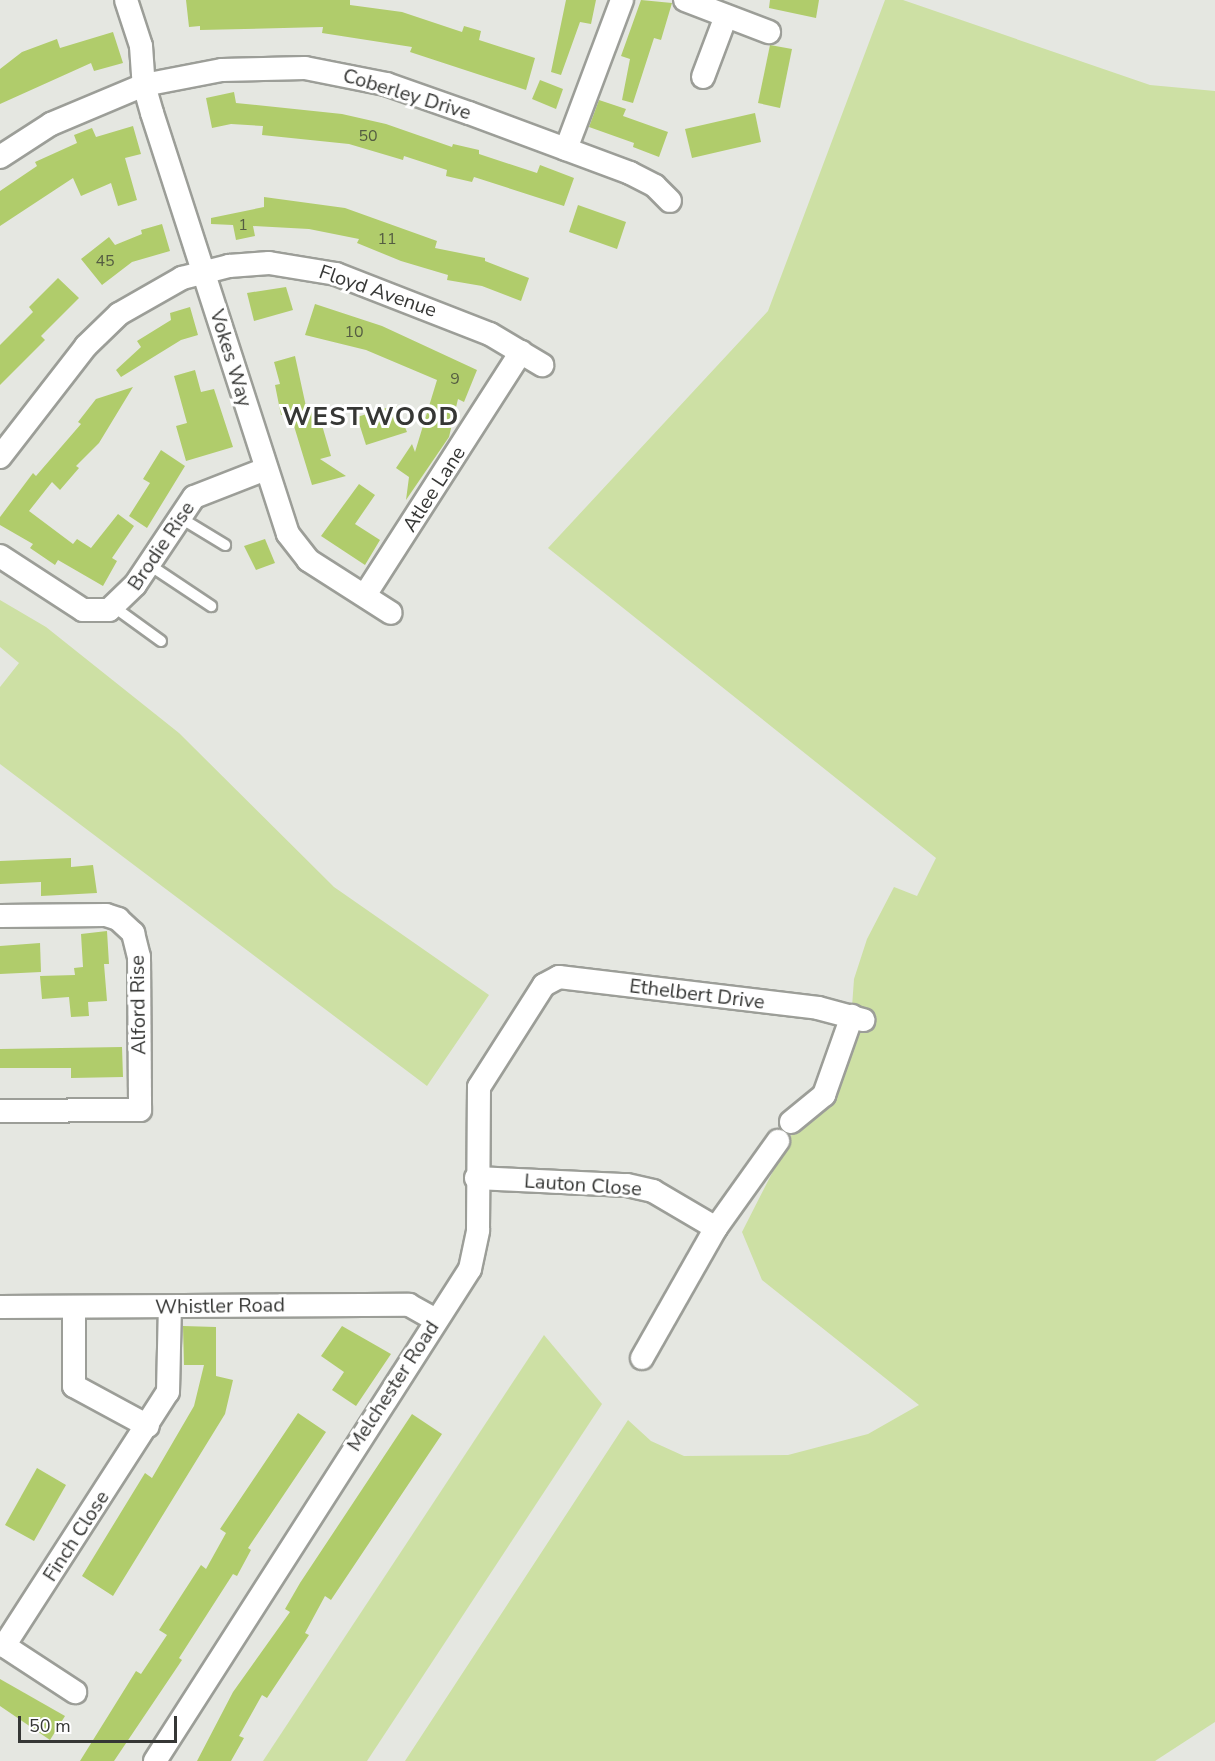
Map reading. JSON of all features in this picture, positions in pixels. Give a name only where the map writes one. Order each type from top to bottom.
[{"type":"street","name":"Vokes Way","points":[[126,0],[141,46],[144,85],[288,534],[298,552],[391,613]]},
{"type":"street","points":[[566,150],[622,0]]},
{"type":"street","points":[[684,0],[769,32]]},
{"type":"street","points":[[703,77],[726,16]]},
{"type":"street","name":"Coberley Drive","points":[[0,157],[51,124],[144,85],[191,74],[252,67],[333,71],[415,94],[645,179],[670,201]]},
{"type":"street","name":"Floyd Avenue","points":[[204,272],[269,262],[316,268],[449,316],[542,364]]},
{"type":"street","points":[[0,457],[106,325],[154,292],[204,272]]},
{"type":"street","name":"Atlee Lane","points":[[365,596],[521,352]]},
{"type":"street","name":"Brodie Rise","points":[[0,555],[83,610],[101,612],[114,607],[148,564],[178,516],[201,492],[266,470]]},
{"type":"street","name":"Alford Rise","points":[[0,916],[106,915],[118,919],[133,933],[139,957],[140,1110],[0,1111]]},
{"type":"street","name":"Ethelbert Drive","points":[[544,985],[559,977],[857,1018],[824,1095],[785,1131],[716,1228]]},
{"type":"street","name":"Melchester Road","points":[[155,1761],[436,1320],[471,1269],[478,1230],[476,1178],[479,1087],[544,985]]},
{"type":"street","name":"Lauton Close","points":[[476,1178],[627,1185],[653,1191],[716,1228]]},
{"type":"street","points":[[642,1358],[716,1228]]},
{"type":"street","name":"Whistler Road","points":[[0,1307],[409,1305],[436,1320]]},
{"type":"street","points":[[74,1306],[74,1386],[148,1426]]},
{"type":"street","name":"Finch Close","points":[[75,1692],[2,1644],[148,1426],[168,1392],[170,1307]]},
{"type":"lane","points":[[178,516],[225,545]]},
{"type":"lane","points":[[148,564],[212,606]]},
{"type":"lane","points":[[114,607],[161,641]]},
{"type":"green space","points":[[885,0],[903,0],[1150,85],[1215,91],[1215,1722],[1155,1761],[405,1761],[628,1420],[651,1441],[684,1456],[788,1455],[868,1434],[919,1405],[762,1280],[742,1232],[818,1083],[850,1035],[854,979],[867,939],[894,887],[917,896],[936,858],[548,548],[768,311]]},
{"type":"green space","points":[[0,600],[46,627],[179,733],[334,887],[489,995],[427,1086],[0,764],[0,687],[19,663],[0,647]]},
{"type":"green space","points":[[544,1335],[602,1404],[367,1761],[263,1761]]},
{"type":"building","points":[[186,0],[350,0],[350,5],[402,12],[462,32],[464,26],[481,31],[479,40],[535,58],[526,90],[410,52],[412,47],[322,33],[323,27],[200,30],[200,26],[189,27]]},
{"type":"building","points":[[566,0],[596,0],[591,24],[580,22],[561,75],[551,72]]},
{"type":"building","points":[[641,0],[672,3],[661,40],[654,38],[633,103],[622,100],[630,59],[621,56]]},
{"type":"building","points":[[770,0],[819,0],[816,18],[769,8]]},
{"type":"building","points":[[113,32],[123,63],[94,71],[91,63],[0,104],[0,69],[22,52],[57,39],[60,48]]},
{"type":"building","points":[[770,45],[792,49],[780,108],[758,103]]},
{"type":"building","points":[[540,80],[563,89],[556,109],[532,99]]},
{"type":"building","points":[[234,92],[236,103],[342,114],[386,124],[452,147],[453,144],[479,150],[479,154],[537,173],[540,165],[574,178],[564,206],[474,177],[472,182],[446,176],[447,170],[404,156],[403,160],[349,144],[262,135],[263,126],[231,124],[212,128],[206,98]]},
{"type":"building","points":[[599,100],[626,109],[623,116],[668,132],[659,157],[633,147],[634,143],[589,127]]},
{"type":"building","points":[[755,113],[761,142],[692,158],[685,129]]},
{"type":"building","points":[[133,126],[141,154],[125,158],[137,200],[118,206],[111,183],[81,196],[73,178],[0,226],[0,191],[37,166],[35,162],[77,143],[74,135],[92,128],[96,137]]},
{"type":"building","points":[[264,197],[345,208],[437,241],[435,248],[485,258],[485,261],[529,278],[521,301],[482,286],[447,280],[448,275],[401,261],[357,243],[359,239],[309,229],[253,226],[255,236],[236,240],[233,225],[211,224],[211,218],[264,207]]},
{"type":"building","points":[[578,205],[626,222],[617,249],[569,232]]},
{"type":"building","points":[[162,224],[170,251],[132,262],[102,285],[81,259],[109,237],[115,245],[142,234],[141,230]]},
{"type":"building","points":[[58,278],[79,298],[41,336],[45,340],[0,385],[0,345],[33,312],[29,307]]},
{"type":"building","points":[[286,287],[293,310],[254,321],[247,293]]},
{"type":"building","points":[[315,304],[382,326],[477,370],[464,402],[458,399],[449,437],[406,500],[409,477],[396,468],[412,444],[415,452],[437,380],[366,350],[305,335]]},
{"type":"building","points":[[190,307],[198,335],[181,340],[121,377],[116,370],[141,347],[137,341],[171,320],[170,313]]},
{"type":"building","points":[[295,356],[307,411],[317,408],[331,456],[320,459],[346,476],[312,485],[290,413],[281,415],[275,385],[280,384],[274,362]]},
{"type":"building","points":[[195,370],[201,392],[214,389],[233,447],[186,461],[176,426],[187,423],[174,376]]},
{"type":"building","points":[[133,387],[99,443],[76,466],[79,468],[60,490],[52,482],[29,511],[73,544],[77,539],[91,548],[118,514],[134,526],[112,558],[117,561],[103,586],[58,560],[55,565],[30,548],[33,544],[0,525],[0,517],[33,473],[36,476],[81,424],[78,422],[96,399]]},
{"type":"building","points":[[396,405],[407,432],[366,445],[357,417]]},
{"type":"building","points":[[161,450],[185,466],[147,528],[129,516],[150,483],[143,479]]},
{"type":"building","points":[[359,484],[375,495],[355,524],[380,540],[365,565],[321,536]]},
{"type":"building","points":[[265,539],[275,563],[256,570],[244,546]]},
{"type":"building","points":[[71,858],[71,867],[93,865],[97,893],[41,896],[41,882],[0,884],[0,861]]},
{"type":"building","points":[[107,931],[109,964],[104,964],[107,1001],[88,1002],[89,1016],[71,1017],[69,997],[42,999],[40,976],[75,975],[74,968],[83,967],[81,934]]},
{"type":"building","points":[[40,943],[41,972],[0,974],[0,946]]},
{"type":"building","points":[[122,1047],[123,1077],[71,1078],[71,1068],[0,1068],[0,1049]]},
{"type":"building","points":[[183,1326],[216,1327],[216,1376],[233,1380],[225,1414],[113,1596],[82,1576],[145,1473],[152,1478],[194,1406],[204,1365],[184,1365]]},
{"type":"building","points":[[342,1326],[391,1354],[356,1406],[332,1390],[344,1372],[321,1356]]},
{"type":"building","points":[[298,1413],[326,1432],[248,1548],[251,1550],[237,1576],[233,1574],[179,1658],[182,1660],[114,1761],[80,1761],[136,1671],[141,1674],[167,1635],[159,1630],[201,1565],[206,1569],[226,1533],[220,1529]]},
{"type":"building","points":[[412,1414],[442,1434],[331,1600],[325,1596],[305,1633],[309,1635],[267,1698],[262,1695],[239,1736],[244,1738],[231,1761],[197,1761],[233,1692],[290,1612],[285,1609],[300,1583]]},
{"type":"building","points":[[37,1468],[66,1485],[34,1541],[5,1525]]},
{"type":"building","points":[[0,1679],[65,1716],[50,1740],[0,1706]]},
{"type":"district","name":"WESTWOOD","points":[[371,417]]}]
